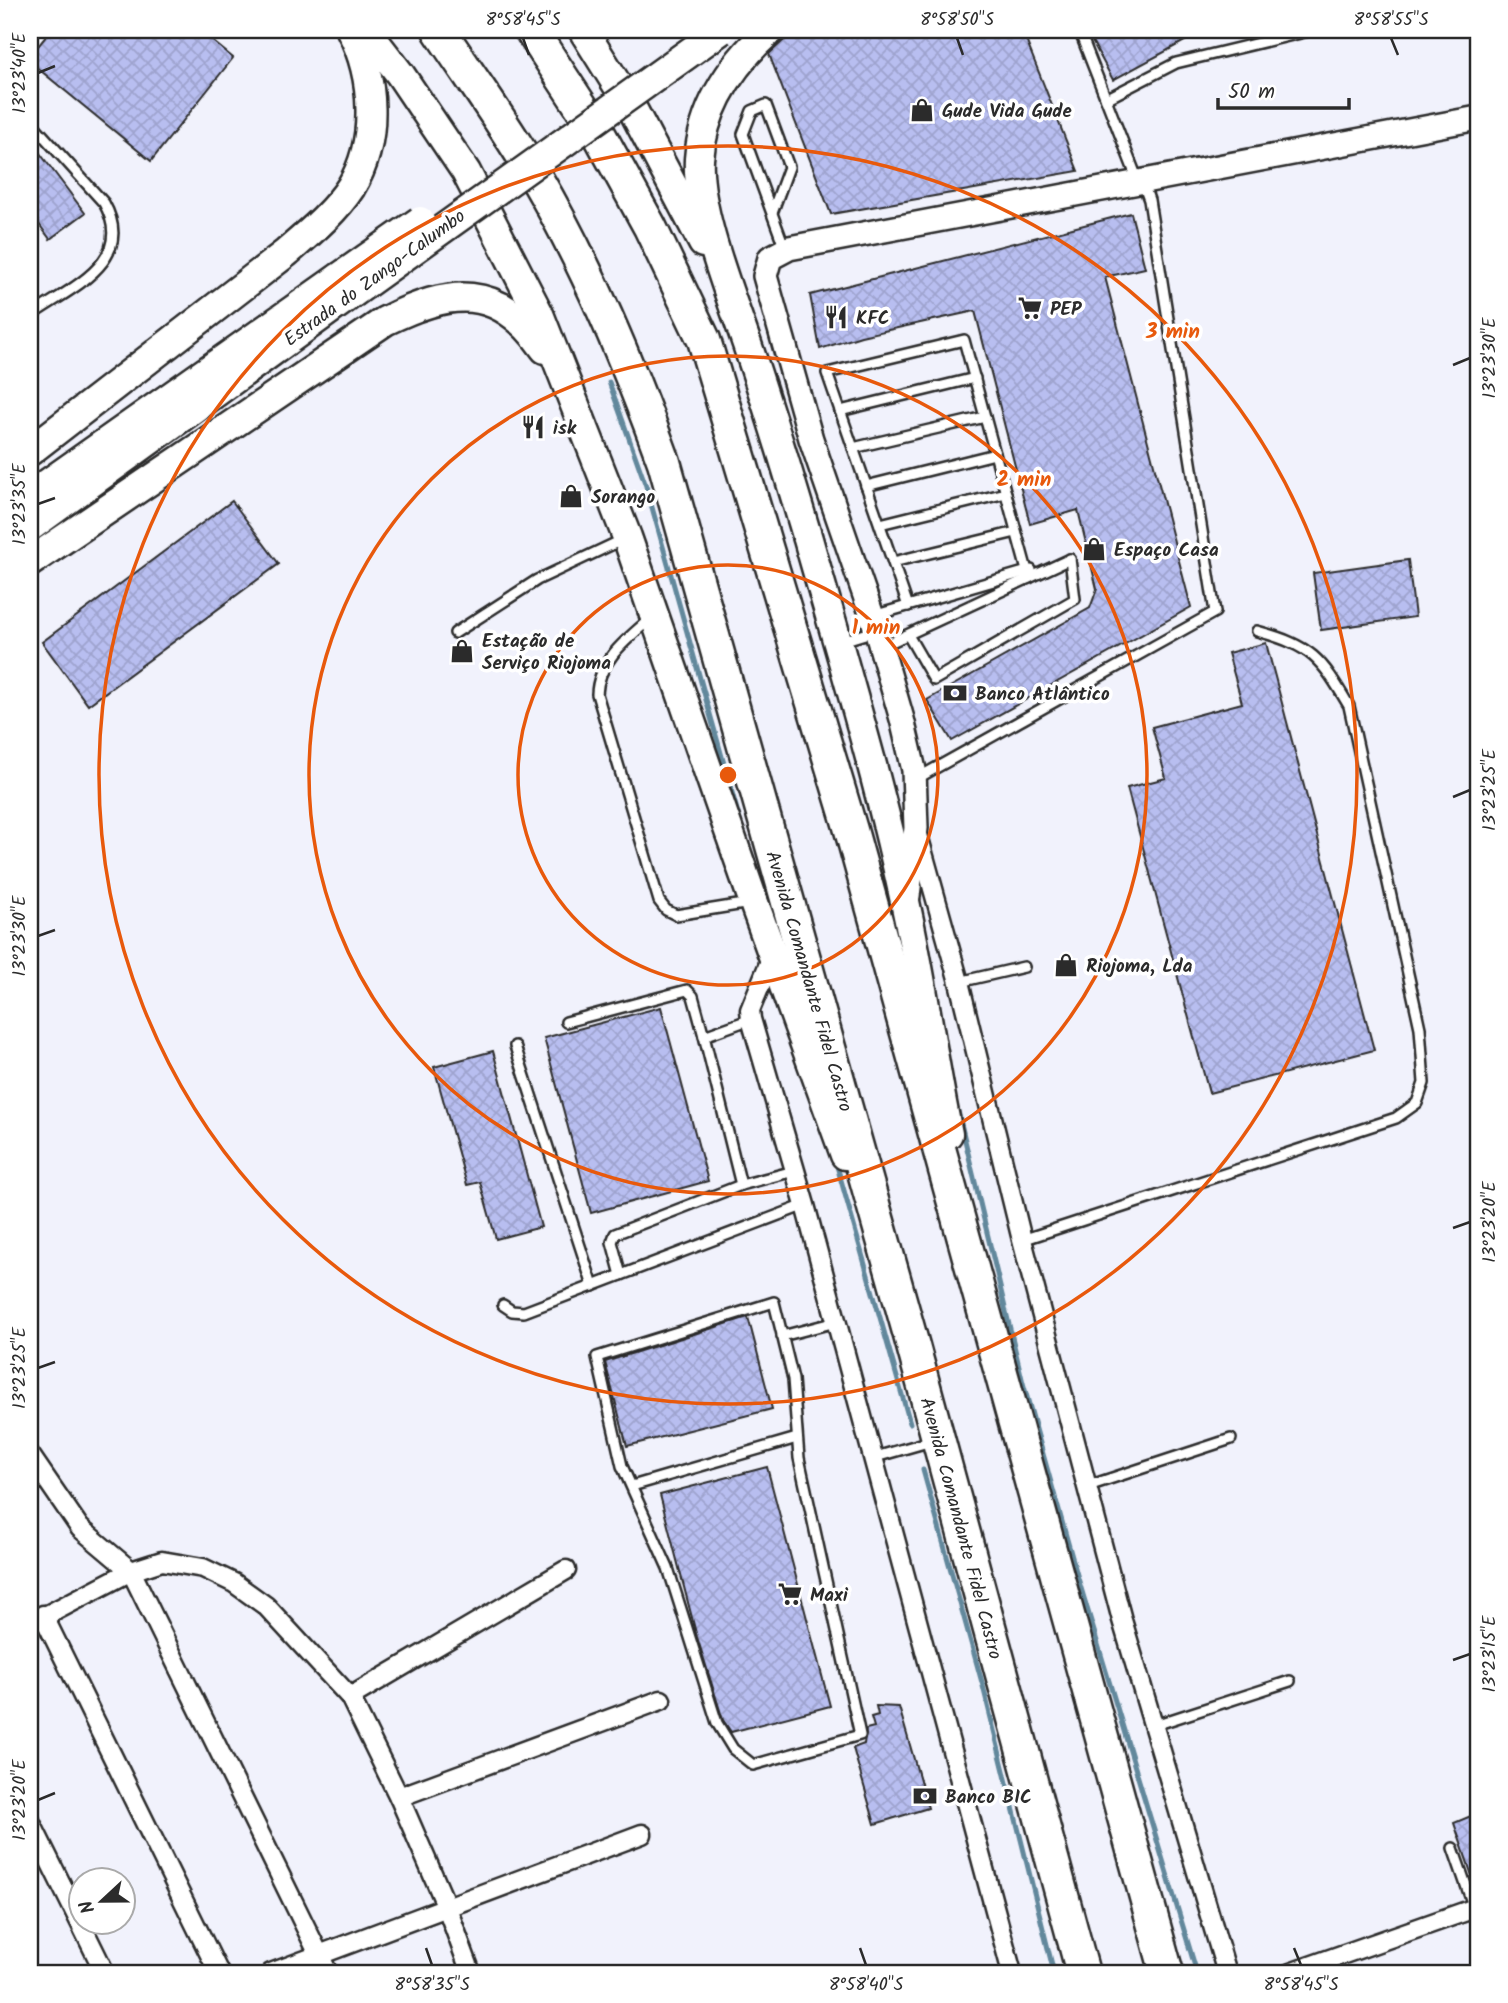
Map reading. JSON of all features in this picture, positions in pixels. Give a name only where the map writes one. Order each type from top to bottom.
[{"type":"highway","name":"Avenida Comandante Fidel Castro","points":[[439,30],[536,178],[582,264],[630,368],[664,462],[720,652],[913,1346],[1083,1973]]},
{"type":"highway","points":[[531,30],[599,134],[650,227],[704,340],[851,830],[1167,1973]]},
{"type":"main road","points":[[31,447],[286,253],[309,233],[350,188],[370,133],[364,66],[351,30]]},
{"type":"main road","points":[[366,30],[434,122],[489,211],[539,314],[627,537],[754,903],[913,1346]]},
{"type":"main road","points":[[583,30],[633,110],[729,295]]},
{"type":"main road","name":"Estrada do Zango-Calumbo","points":[[30,527],[346,285],[692,30]]},
{"type":"main road","name":"Estrada do Zango-Calumbo","points":[[30,496],[721,30]]},
{"type":"main road","points":[[770,30],[738,60],[716,96],[699,159],[702,194],[729,295],[779,448],[836,643],[907,909],[944,1113],[988,1322]]},
{"type":"main road","points":[[30,562],[384,321],[422,303],[460,296],[483,300],[525,323],[559,373],[586,428]]},
{"type":"street","points":[[907,909],[916,828],[914,780],[902,719],[877,631],[811,439],[765,276],[770,258],[785,249],[1478,118]]},
{"type":"street","points":[[916,828],[959,982],[1021,1240],[1122,1620],[1227,1973]]},
{"type":"street","points":[[773,954],[750,1010],[751,1019],[805,1205],[1012,1973]]},
{"type":"street","points":[[30,1455],[80,1528],[131,1571],[328,1973]]},
{"type":"street","points":[[219,1973],[37,1619],[131,1571],[162,1560],[202,1568],[234,1583],[266,1606],[350,1697],[399,1797],[446,1905],[471,1973]]},
{"type":"street","points":[[350,1697],[566,1570]]},
{"type":"street","points":[[399,1797],[661,1700]]},
{"type":"street","points":[[30,1821],[105,1973]]},
{"type":"street","points":[[271,1973],[446,1905],[642,1834]]},
{"type":"street","points":[[1290,1973],[1476,1908]]},
{"type":"lane","points":[[914,780],[1215,612],[1149,200],[1079,30]]},
{"type":"lane","points":[[1106,99],[1176,63],[1313,30]]},
{"type":"lane","points":[[772,213],[789,167],[766,105],[752,111],[743,134],[785,249]]},
{"type":"lane","points":[[30,121],[104,203],[113,219],[115,237],[111,253],[98,268],[30,316]]},
{"type":"lane","points":[[908,606],[827,373],[964,340],[1028,575]]},
{"type":"lane","points":[[841,411],[975,378]]},
{"type":"lane","points":[[853,448],[985,417]]},
{"type":"lane","points":[[779,448],[811,439]]},
{"type":"lane","points":[[866,485],[995,454]]},
{"type":"lane","points":[[880,524],[1006,493]]},
{"type":"lane","points":[[893,562],[1016,532]]},
{"type":"lane","points":[[455,632],[537,580],[627,537]]},
{"type":"lane","points":[[877,631],[908,635],[1028,575],[1070,559],[1075,599],[934,680],[908,635]]},
{"type":"lane","points":[[836,643],[877,631],[908,606],[1028,575]]},
{"type":"lane","points":[[654,615],[621,644],[600,674],[597,694],[629,792],[659,901],[666,910],[676,915],[754,903]]},
{"type":"lane","points":[[1021,1240],[1396,1118],[1417,1102],[1424,1083],[1420,1028],[1349,706],[1328,669],[1304,648],[1290,640],[1256,631]]},
{"type":"lane","points":[[959,982],[1024,967]]},
{"type":"lane","points":[[566,1022],[687,990],[693,996],[741,1185]]},
{"type":"lane","points":[[704,1037],[751,1019]]},
{"type":"lane","points":[[514,1046],[593,1286]]},
{"type":"lane","points":[[621,1275],[612,1242],[615,1234],[741,1185],[794,1171]]},
{"type":"lane","points":[[503,1305],[512,1311],[524,1312],[805,1205]]},
{"type":"lane","points":[[774,1302],[793,1379],[797,1438],[799,1458],[860,1735],[753,1765],[733,1749],[717,1723],[668,1569],[622,1466],[597,1357],[774,1302]]},
{"type":"lane","points":[[782,1336],[836,1322]]},
{"type":"lane","points":[[632,1486],[797,1438]]},
{"type":"lane","points":[[872,1458],[938,1439]]},
{"type":"lane","points":[[1088,1486],[1231,1439]]},
{"type":"lane","points":[[1155,1726],[1290,1681]]},
{"type":"lane","points":[[1453,1848],[1476,1908]]},
{"type":"building","points":[[51,30],[199,30],[233,58],[151,161],[30,62],[30,56]]},
{"type":"building","name":"Gude Vida Gude","points":[[795,30],[1022,30],[1078,171],[831,214],[769,54]]},
{"type":"building","points":[[1086,30],[1205,30],[1113,80]]},
{"type":"building","points":[[30,140],[85,213],[50,239],[30,212]]},
{"type":"building","points":[[1131,213],[1145,268],[1105,277],[1191,607],[952,741],[927,700],[1090,608],[1097,589],[1078,510],[1030,524],[975,311],[861,336],[820,349],[810,295]]},
{"type":"building","points":[[232,501],[279,564],[88,705],[42,642]]},
{"type":"building","points":[[1408,560],[1415,617],[1321,630],[1313,573]]},
{"type":"building","points":[[1266,643],[1374,1050],[1209,1093],[1127,788],[1166,778],[1152,727],[1242,703],[1228,653]]},
{"type":"building","points":[[661,1007],[708,1181],[591,1213],[544,1038]]},
{"type":"building","points":[[493,1051],[541,1227],[496,1239],[480,1182],[467,1185],[434,1067]]},
{"type":"building","points":[[748,1317],[772,1409],[627,1446],[605,1362]]},
{"type":"building","points":[[767,1467],[830,1706],[731,1732],[723,1720],[697,1637],[660,1495]]},
{"type":"building","points":[[876,1706],[899,1707],[928,1808],[875,1824],[853,1748],[864,1744],[866,1729],[874,1727],[871,1717],[878,1715]]},
{"type":"building","points":[[1478,1813],[1478,1887],[1476,1887],[1454,1823]]},
{"type":"waterway","points":[[778,38],[789,30]]},
{"type":"waterway","points":[[609,382],[646,486],[742,828]]},
{"type":"waterway","points":[[958,1111],[1023,1383],[1077,1575],[1197,1973]]},
{"type":"waterway","points":[[835,1159],[910,1423]]},
{"type":"waterway","points":[[923,1470],[983,1686],[1054,1973]]},
{"type":"place","name":"Gude Vida Gude","points":[[922,110]]},
{"type":"place","name":"PEP","points":[[1030,308]]},
{"type":"place","name":"KFC","points":[[836,317]]},
{"type":"place","name":"isk","points":[[533,427]]},
{"type":"place","name":"Sorango","points":[[571,496]]},
{"type":"place","name":"Espaço Casa","points":[[1094,549]]},
{"type":"place","name":"Estação de Serviço Riojoma","points":[[462,651]]},
{"type":"place","name":"Banco Atlântico","points":[[955,693]]},
{"type":"place","name":"Riojoma, Lda","points":[[1066,965]]},
{"type":"place","name":"Maxi","points":[[790,1594]]},
{"type":"place","name":"Banco BIC","points":[[925,1796]]}]
